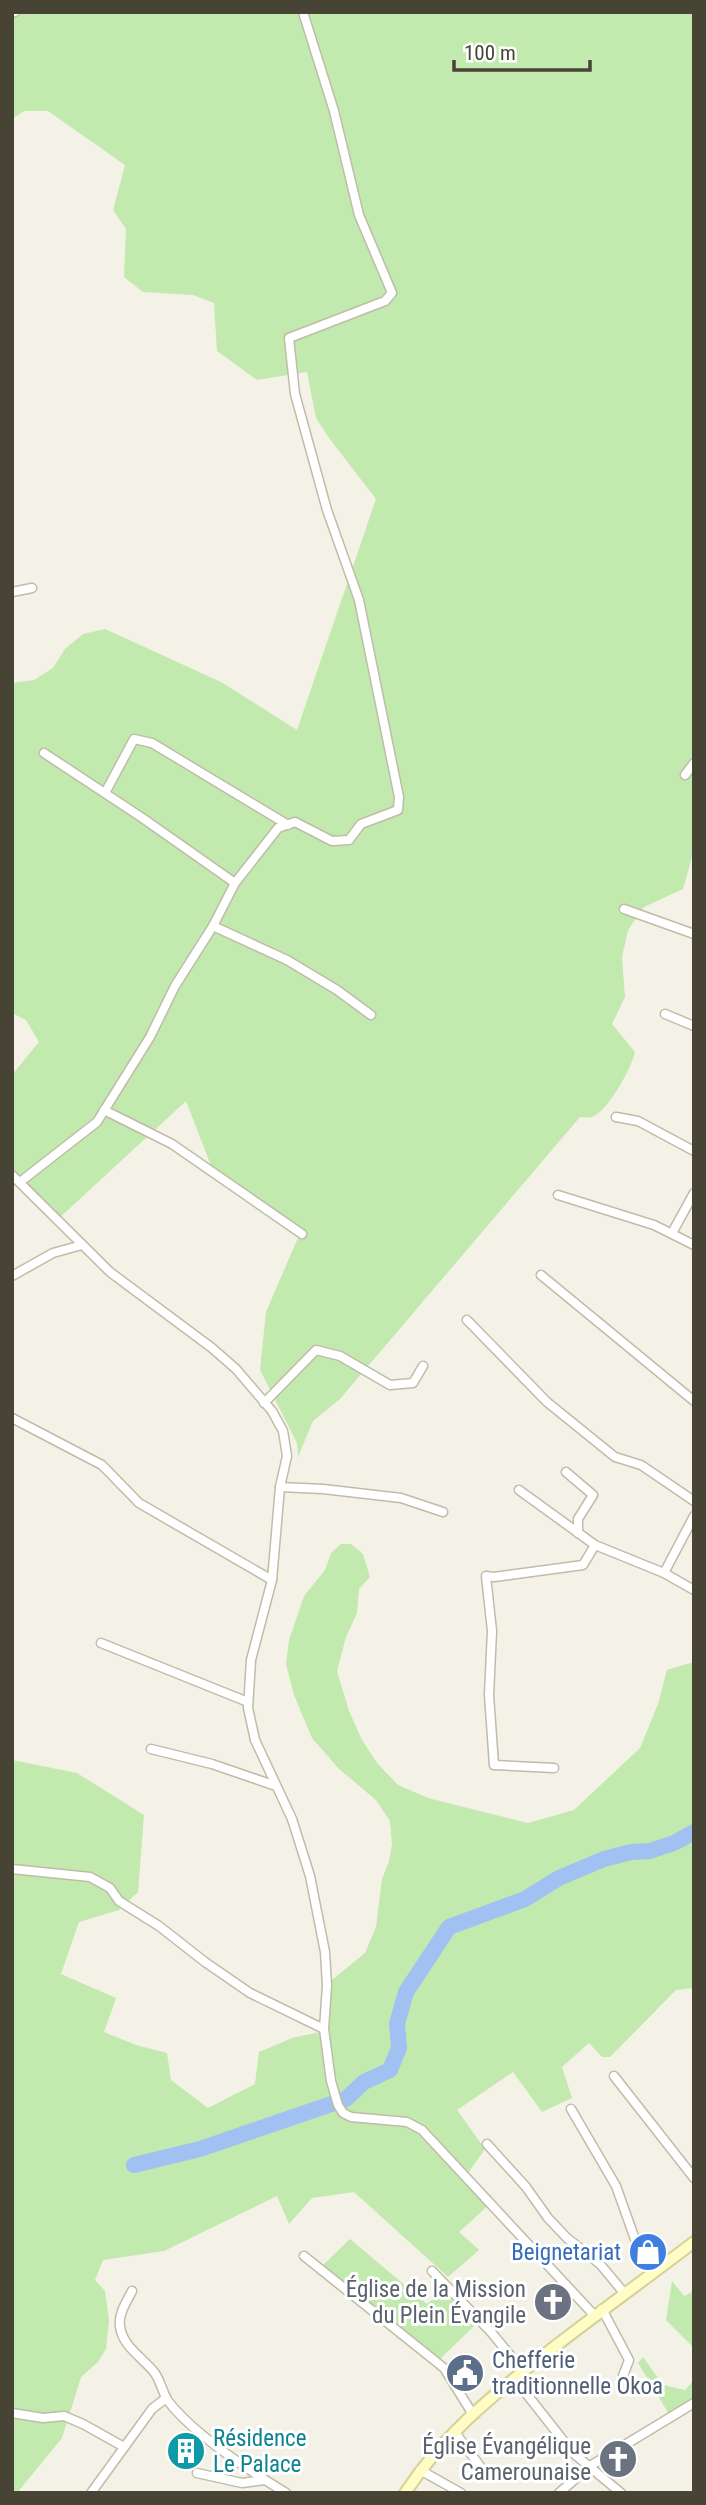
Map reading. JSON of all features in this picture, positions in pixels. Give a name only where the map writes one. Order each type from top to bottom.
[{"type":"main road","points":[[405,2493],[420,2470],[472,2413],[598,2312],[694,2242]]},
{"type":"street","points":[[20,1182],[97,1122],[150,1037],[175,986],[213,926],[235,883],[278,828],[295,822],[332,841],[349,841],[361,824],[398,810],[399,797],[359,600],[327,510],[295,394],[289,338],[385,301],[392,293],[359,215],[334,111],[303,12]]},
{"type":"street","points":[[12,592],[32,588]]},
{"type":"street","points":[[104,793],[134,739],[152,743],[288,825]]},
{"type":"street","points":[[44,753],[235,883]]},
{"type":"street","points":[[685,775],[694,763]]},
{"type":"street","points":[[624,909],[694,934]]},
{"type":"street","points":[[213,926],[287,960],[337,990],[371,1015]]},
{"type":"street","points":[[665,1014],[694,1026]]},
{"type":"street","points":[[104,1110],[172,1144],[302,1234]]},
{"type":"street","points":[[616,1117],[638,1121],[694,1151]]},
{"type":"street","points":[[12,1175],[110,1272],[236,1369],[258,1392],[283,1431],[287,1456],[280,1487],[272,1580],[251,1660],[248,1702],[250,1725],[255,1740],[292,1819],[305,1855],[320,1919],[326,1952],[324,2029],[331,2081],[338,2105],[343,2113],[351,2117],[407,2122],[422,2130],[598,2312],[629,2360],[623,2376]]},
{"type":"street","points":[[672,1233],[694,1193]]},
{"type":"street","points":[[558,1195],[672,1233],[694,1245]]},
{"type":"street","points":[[12,1276],[53,1253],[82,1245]]},
{"type":"street","points":[[541,1275],[694,1401]]},
{"type":"street","points":[[467,1320],[547,1402],[615,1457],[640,1465],[694,1501]]},
{"type":"street","points":[[264,1403],[316,1350],[340,1356],[390,1385],[413,1384],[423,1366]]},
{"type":"street","points":[[12,1418],[102,1465],[139,1503],[272,1580]]},
{"type":"street","points":[[566,1472],[593,1495],[578,1519],[578,1533]]},
{"type":"street","points":[[280,1487],[401,1497],[443,1512]]},
{"type":"street","points":[[519,1490],[595,1545],[664,1573],[694,1590]]},
{"type":"street","points":[[664,1573],[694,1516]]},
{"type":"street","points":[[554,1768],[494,1765],[489,1695],[492,1630],[486,1576],[583,1565],[595,1545]]},
{"type":"street","points":[[101,1643],[248,1702]]},
{"type":"street","points":[[150,1749],[212,1764],[276,1786]]},
{"type":"street","points":[[12,1869],[90,1877],[110,1888],[119,1901],[159,1926],[250,1993],[324,2029]]},
{"type":"street","points":[[614,2076],[694,2178]]},
{"type":"street","points":[[571,2109],[616,2186],[636,2242],[655,2271]]},
{"type":"street","points":[[487,2144],[520,2180],[548,2218],[567,2238],[600,2264],[625,2294]]},
{"type":"street","points":[[304,2256],[444,2368],[472,2413]]},
{"type":"street","points":[[432,2271],[492,2332],[573,2453],[621,2493]]},
{"type":"street","points":[[132,2291],[119,2322],[121,2333],[125,2342],[156,2375],[166,2398],[198,2430],[264,2480],[286,2493]]},
{"type":"street","points":[[91,2493],[152,2409],[166,2398]]},
{"type":"street","points":[[559,2493],[590,2466],[694,2403]]},
{"type":"street","points":[[12,2413],[43,2418],[64,2416],[124,2447]]},
{"type":"street","points":[[454,2431],[485,2473]]},
{"type":"street","points":[[420,2470],[461,2493]]},
{"type":"street","points":[[197,2473],[242,2483],[264,2480]]},
{"type":"green space","points":[[12,12],[694,12],[694,850],[683,889],[644,907],[628,930],[622,957],[625,997],[612,1024],[635,1052],[618,1089],[598,1113],[592,1117],[580,1117],[340,1399],[313,1421],[298,1457],[297,1443],[260,1370],[266,1312],[300,1233],[215,1176],[186,1101],[57,1220],[12,1174],[12,1075],[39,1042],[26,1020],[12,1013],[12,683],[34,680],[53,668],[65,649],[83,634],[105,629],[221,682],[297,730],[376,499],[316,418],[307,372],[257,380],[217,351],[214,303],[193,295],[143,292],[124,277],[126,229],[113,210],[125,165],[48,111],[24,111],[12,119]]},
{"type":"green space","points":[[341,1544],[351,1544],[363,1554],[370,1577],[359,1589],[357,1613],[346,1637],[337,1671],[349,1711],[362,1740],[377,1763],[398,1785],[428,1798],[528,1823],[574,1810],[640,1748],[658,1704],[667,1670],[694,1662],[694,1988],[676,1990],[610,2057],[602,2057],[589,2043],[562,2067],[572,2098],[542,2112],[513,2072],[457,2110],[485,2149],[466,2176],[491,2203],[459,2232],[479,2250],[448,2277],[354,2192],[312,2198],[289,2224],[277,2196],[164,2251],[103,2260],[95,2280],[105,2291],[109,2320],[106,2349],[98,2362],[81,2377],[62,2438],[17,2493],[12,2493],[12,1760],[77,1773],[144,1815],[138,1892],[119,1910],[79,1922],[61,1974],[116,1998],[104,2032],[136,2045],[167,2053],[171,2080],[208,2108],[255,2084],[259,2052],[292,2038],[329,2030],[332,1980],[365,1953],[376,1927],[382,1879],[392,1844],[390,1821],[376,1800],[339,1769],[312,1738],[294,1695],[286,1664],[289,1640],[304,1596],[325,1570],[331,1553]]},
{"type":"green space","points":[[350,2239],[427,2304],[434,2298],[448,2297],[477,2323],[437,2362],[320,2268]]},
{"type":"green space","points":[[672,2281],[684,2296],[694,2291],[694,2348],[666,2320]]},
{"type":"green space","points":[[643,2357],[663,2385],[685,2390],[694,2380],[694,2398],[669,2414],[638,2363]]},
{"type":"waterway","points":[[134,2165],[200,2149],[346,2099],[364,2082],[390,2070],[399,2048],[397,2024],[406,1992],[449,1927],[525,1899],[559,1878],[604,1859],[631,1852],[650,1851],[674,1843],[694,1832]]},
{"type":"place","name":"Beignetariat","points":[[648,2252]]},
{"type":"place","name":"Église de la Mission du Plein Évangile","points":[[553,2302]]},
{"type":"place","name":"Chefferie traditionnelle Okoa","points":[[465,2373]]},
{"type":"place","name":"Résidence Le Palace","points":[[186,2451]]},
{"type":"place","name":"Église Évangélique Camerounaise","points":[[618,2459]]}]
